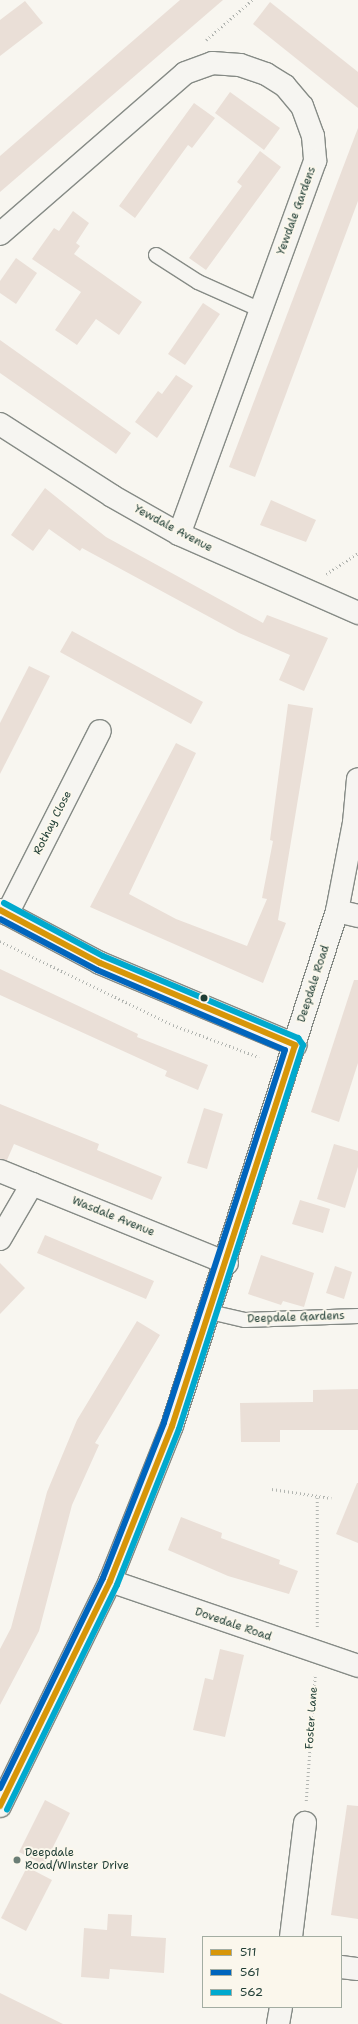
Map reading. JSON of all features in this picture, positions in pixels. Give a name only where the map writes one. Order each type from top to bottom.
[{"type":"street","name":"Yewdale Gardens","points":[[0,234],[185,73],[212,63],[240,65],[266,74],[285,86],[302,106],[313,136],[315,161],[179,534]]},
{"type":"street","name":"Yewdale Avenue","points":[[2,430],[179,534],[358,613]]},
{"type":"street","name":"Rothay Close","points":[[3,912],[101,729]]},
{"type":"street","name":"Deepdale Road","points":[[0,1806],[110,1581],[172,1426],[227,1263],[295,1045],[348,914],[358,779]]},
{"type":"street","points":[[3,912],[120,972],[295,1045]]},
{"type":"street","name":"Wasdale Avenue","points":[[0,1171],[227,1263]]},
{"type":"street","points":[[0,1239],[32,1184]]},
{"type":"street","name":"Dovedale Road","points":[[110,1581],[316,1654],[358,1666]]},
{"type":"street","points":[[291,1936],[305,1823]]},
{"type":"street","points":[[342,1967],[358,1969]]},
{"type":"street","points":[[278,2024],[281,2008]]},
{"type":"lane","points":[[156,255],[198,282],[261,310]]},
{"type":"lane","name":"Deepdale Gardens","points":[[210,1312],[245,1320],[358,1316]]},
{"type":"path","points":[[185,73],[194,51],[249,1],[252,0]]},
{"type":"path","points":[[302,589],[358,553]]},
{"type":"path","points":[[0,941],[173,1025],[288,1068]]},
{"type":"path","points":[[272,1489],[317,1498],[331,1498]]},
{"type":"path","name":"Foster Lane","points":[[305,1823],[316,1654],[317,1498]]},
{"type":"building","points":[[180,0],[223,0],[0,192],[0,156]]},
{"type":"building","points":[[25,1],[43,23],[0,56],[0,20]]},
{"type":"building","points":[[270,2],[358,72],[358,108],[253,24]]},
{"type":"building","points":[[230,92],[280,128],[264,150],[215,113]]},
{"type":"building","points":[[194,103],[215,118],[192,148],[188,145],[135,218],[119,206]]},
{"type":"building","points":[[358,128],[358,201],[255,477],[229,467]]},
{"type":"building","points":[[260,151],[281,167],[206,270],[189,258],[242,186],[237,182]]},
{"type":"building","points":[[73,211],[89,223],[76,243],[80,246],[74,254],[142,302],[119,335],[96,319],[77,345],[55,330],[81,292],[32,259],[54,228],[59,231]]},
{"type":"building","points":[[16,258],[37,273],[16,304],[0,293],[0,281]]},
{"type":"building","points":[[203,303],[220,314],[185,365],[168,354]]},
{"type":"building","points":[[0,340],[131,433],[116,454],[0,373]]},
{"type":"building","points":[[176,375],[193,386],[157,438],[135,422],[158,391],[162,394]]},
{"type":"building","points":[[45,488],[106,537],[263,623],[267,615],[328,638],[304,691],[279,680],[290,655],[239,633],[82,548],[80,551],[49,529],[33,551],[11,535]]},
{"type":"building","points":[[271,500],[316,520],[306,542],[260,525]]},
{"type":"building","points":[[72,631],[203,702],[191,724],[60,652]]},
{"type":"building","points":[[29,666],[50,676],[0,774],[0,723]]},
{"type":"building","points":[[288,704],[313,708],[278,920],[286,923],[263,983],[90,907],[176,743],[196,753],[129,894],[176,919],[247,946],[267,899],[262,898],[273,841],[270,840]]},
{"type":"building","points":[[0,969],[138,1034],[137,1037],[208,1065],[198,1090],[165,1076],[167,1071],[0,995]]},
{"type":"building","points":[[354,980],[358,980],[358,1063],[339,1122],[311,1112]]},
{"type":"building","points":[[0,1104],[99,1144],[97,1150],[162,1177],[152,1200],[14,1144],[7,1160],[0,1159]]},
{"type":"building","points":[[204,1108],[223,1114],[207,1169],[187,1163]]},
{"type":"building","points":[[334,1144],[358,1151],[358,1167],[345,1208],[317,1199]]},
{"type":"building","points":[[300,1200],[330,1209],[323,1233],[292,1224]]},
{"type":"building","points":[[45,1235],[154,1281],[146,1299],[37,1253]]},
{"type":"building","points":[[261,1255],[314,1273],[304,1307],[283,1301],[281,1305],[248,1294]]},
{"type":"building","points":[[0,1263],[25,1288],[0,1314]]},
{"type":"building","points":[[335,1266],[352,1272],[344,1299],[326,1293]]},
{"type":"building","points":[[137,1321],[160,1335],[95,1443],[99,1445],[72,1505],[39,1631],[0,1705],[0,1649],[11,1628],[47,1492],[77,1420]]},
{"type":"building","points":[[358,1389],[358,1430],[280,1430],[280,1442],[241,1442],[240,1403],[313,1402],[313,1390]]},
{"type":"building","points":[[358,1483],[358,1543],[336,1534]]},
{"type":"building","points":[[181,1517],[222,1533],[221,1538],[280,1560],[279,1564],[298,1571],[289,1594],[228,1576],[168,1550]]},
{"type":"building","points":[[220,1649],[244,1655],[225,1737],[193,1730],[205,1678],[213,1680]]},
{"type":"building","points":[[45,1800],[70,1813],[44,1865],[19,1852]]},
{"type":"building","points":[[347,1805],[358,1806],[358,1919],[331,1915]]},
{"type":"building","points":[[27,1867],[52,1880],[26,1931],[1,1918]]},
{"type":"building","points":[[108,1914],[132,1915],[131,1936],[166,1938],[164,1973],[110,1969],[109,1979],[81,1977],[84,1928],[107,1930]]},
{"type":"building","points":[[0,1993],[63,2024],[0,2024]]},
{"type":"transit line","name":"562","points":[[4,903],[103,956],[298,1038],[303,1045],[179,1429],[117,1585],[7,1810]]},
{"type":"transit line","name":"511","points":[[0,910],[100,963],[295,1045]]},
{"type":"transit line","name":"561","points":[[0,919],[97,970],[285,1050],[164,1423],[103,1578],[0,1788]]},
{"type":"transit line","name":"511","points":[[0,1806],[110,1581],[172,1426],[295,1045]]},
{"type":"place","name":"Deepdale Road/Winster Drive","points":[[17,1860]]}]
